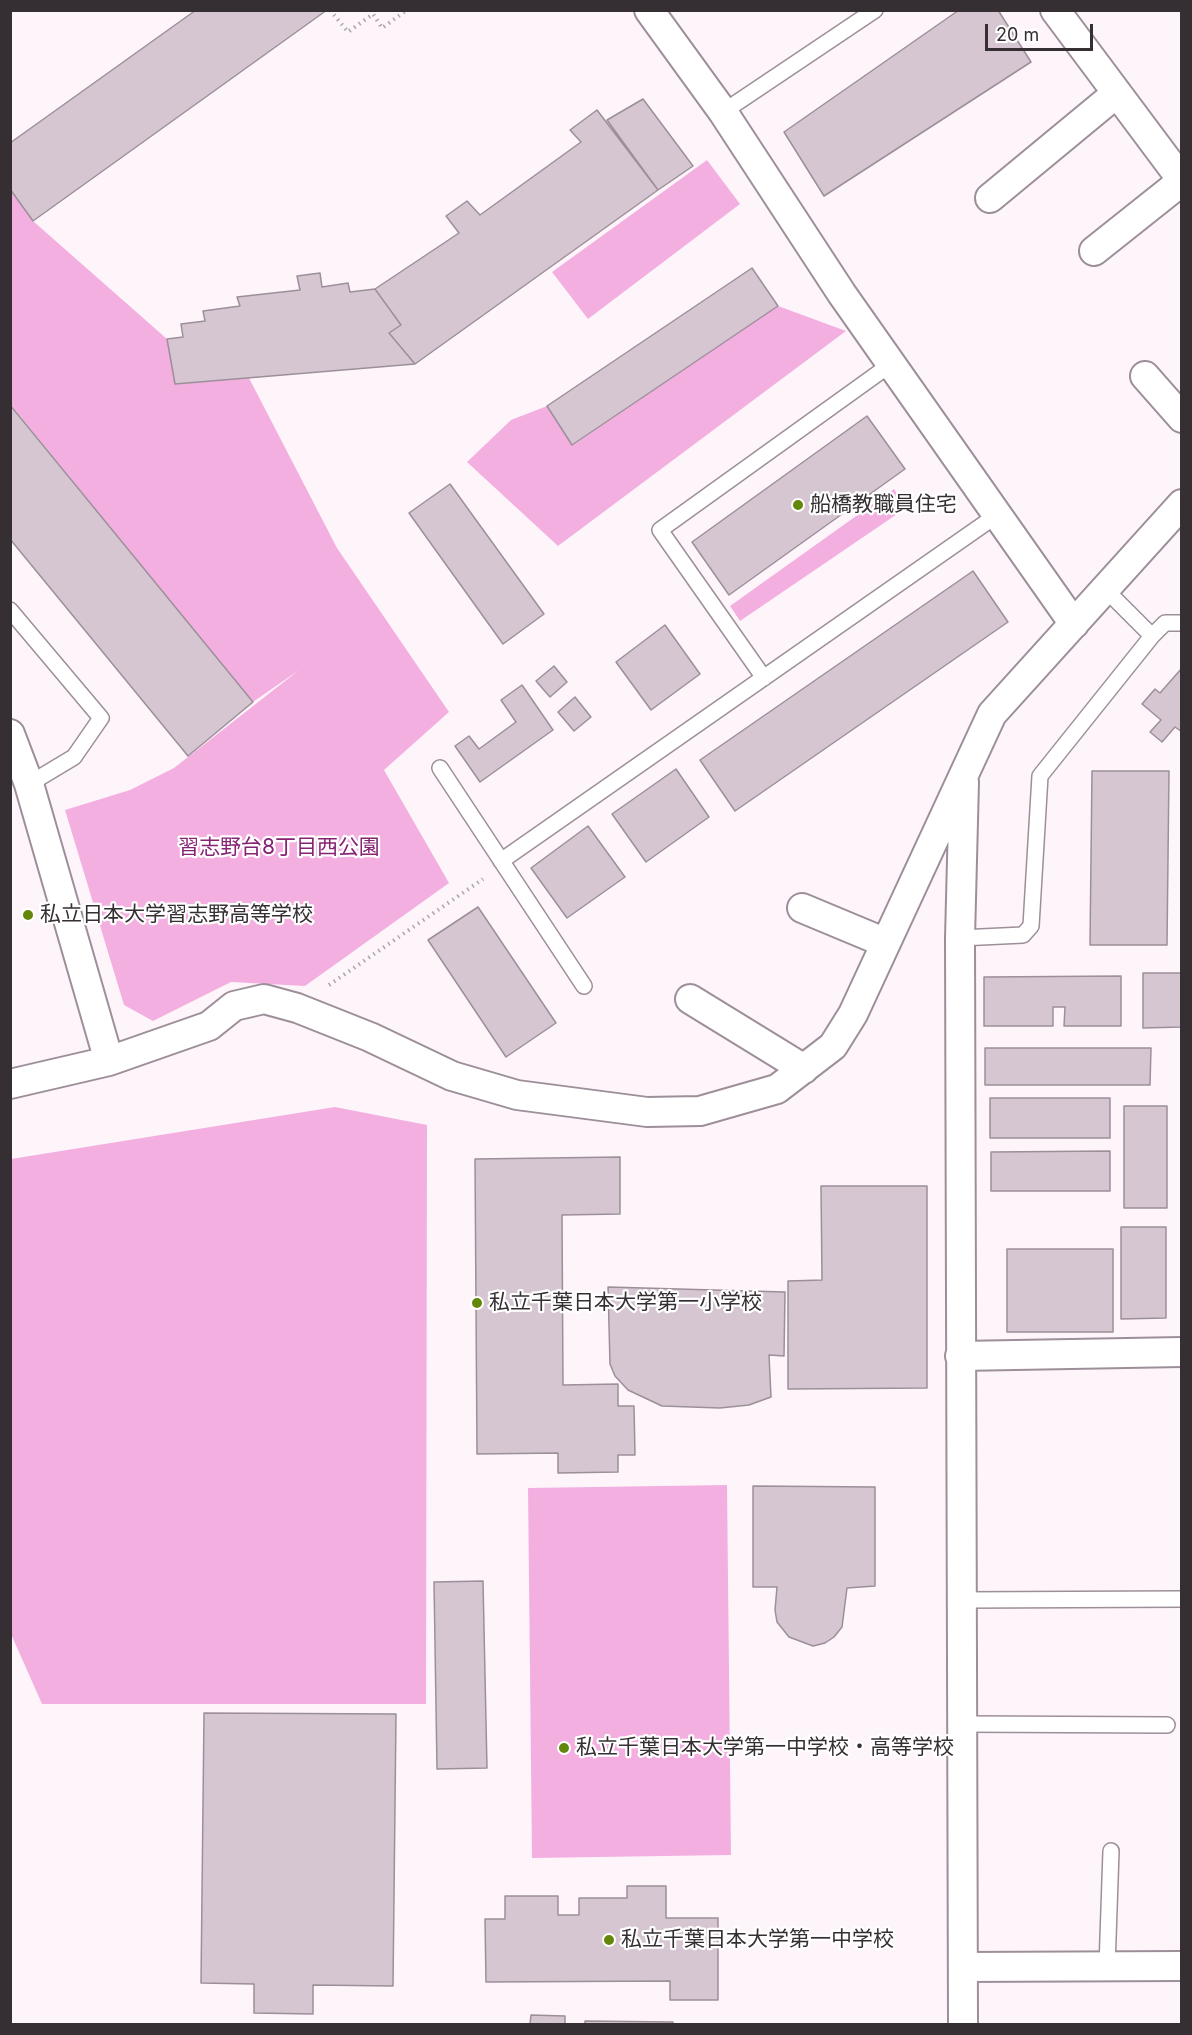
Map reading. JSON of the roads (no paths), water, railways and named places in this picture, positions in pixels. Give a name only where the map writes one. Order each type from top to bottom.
[{"type":"street","points":[[1054,10],[1182,181],[1094,251]]},
{"type":"street","points":[[661,15],[891,364],[1074,624]]},
{"type":"street","points":[[990,198],[1118,93]]},
{"type":"street","points":[[1145,376],[1182,418]]},
{"type":"street","points":[[10,1084],[109,1061],[209,1026],[234,1006],[264,999],[297,1008],[370,1037],[452,1076],[516,1095],[647,1112],[700,1111],[746,1100],[777,1089],[833,1046],[854,1014],[964,769],[992,714],[1182,504]]},
{"type":"street","points":[[10,734],[29,784],[109,1061]]},
{"type":"street","points":[[963,2025],[964,1600],[960,1356],[960,938],[964,769]]},
{"type":"street","points":[[802,908],[886,943]]},
{"type":"street","points":[[690,999],[804,1069]]},
{"type":"street","points":[[960,1356],[1182,1352]]},
{"type":"street","points":[[963,1967],[1182,1966]]},
{"type":"lane","points":[[723,112],[875,10]]},
{"type":"lane","points":[[764,678],[660,530],[891,364]]},
{"type":"lane","points":[[502,863],[997,515]]},
{"type":"lane","points":[[1106,590],[1152,636]]},
{"type":"lane","points":[[10,609],[101,718],[74,757],[29,784]]},
{"type":"lane","points":[[960,938],[1023,934],[1031,926],[1040,776],[1152,636],[1165,623],[1182,623]]},
{"type":"lane","points":[[440,768],[584,986]]},
{"type":"lane","points":[[964,1600],[1182,1599]]},
{"type":"lane","points":[[963,1724],[1167,1725]]},
{"type":"lane","points":[[1107,1967],[1111,1851]]},
{"type":"place","name":"船橋教職員住宅","points":[[798,505]]},
{"type":"place","name":"私立日本大学習志野高等学校","points":[[28,915]]},
{"type":"place","name":"私立千葉日本大学第一小学校","points":[[477,1303]]},
{"type":"place","name":"私立千葉日本大学第一中学校・高等学校","points":[[564,1748]]},
{"type":"place","name":"私立千葉日本大学第一中学校","points":[[609,1940]]},
{"type":"park label","name":"習志野台8丁目西公園","points":[[279,848]]}]
